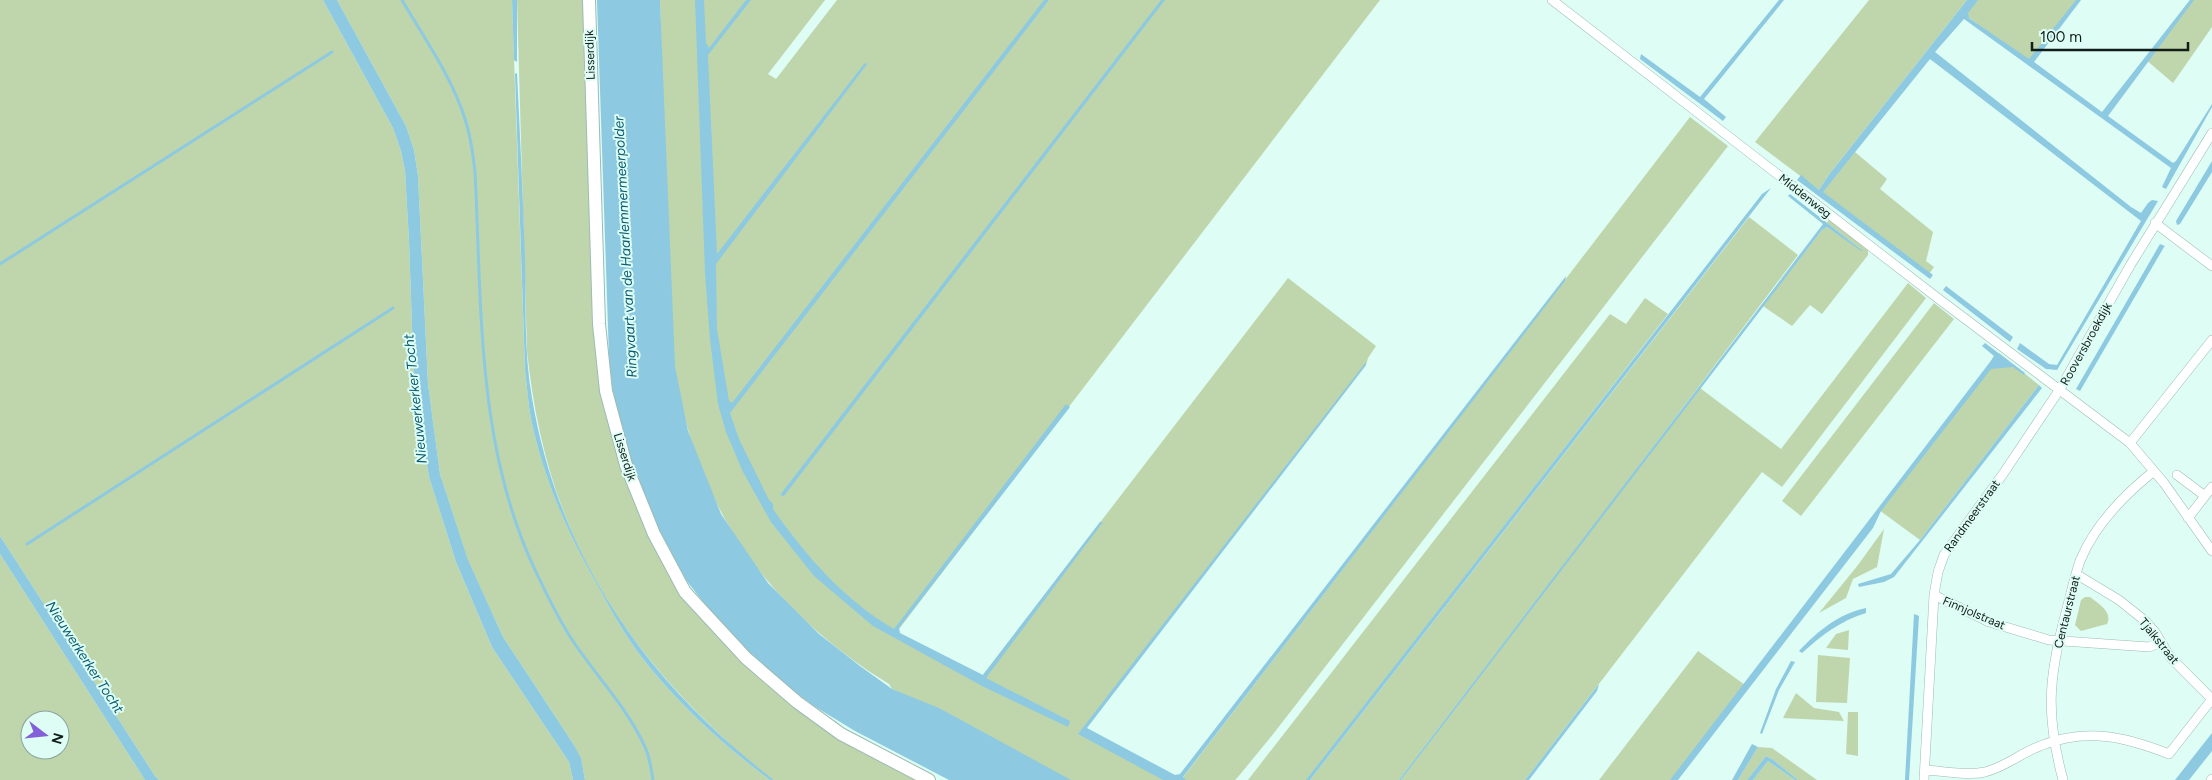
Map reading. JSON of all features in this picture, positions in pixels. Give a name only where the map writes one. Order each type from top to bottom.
[{"type":"street","name":"Lisserdijk","points":[[589,0],[599,324],[606,391],[626,465],[654,534],[685,592],[746,658],[797,702],[841,734],[929,780]]},
{"type":"street","name":"Middenweg","points":[[1552,0],[1935,296],[2060,389]]},
{"type":"street","name":"Rooversbroekdijk","points":[[2212,133],[2156,223],[2060,389],[2130,443],[2154,471],[2212,551]]},
{"type":"street","points":[[2156,223],[2212,266]]},
{"type":"street","points":[[2130,443],[2212,340]]},
{"type":"street","name":"Randmeerstraat","points":[[1924,780],[1934,595],[1938,572],[1949,548],[2003,474],[2060,389]]},
{"type":"street","name":"Centaurstraat","points":[[2063,780],[2054,741],[2050,693],[2053,668],[2076,574],[2086,549],[2118,502],[2154,471]]},
{"type":"street","points":[[2177,475],[2205,496]]},
{"type":"street","points":[[2188,518],[2212,486]]},
{"type":"street","name":"Tjalkstraat","points":[[2076,574],[2124,603],[2144,620],[2170,657],[2212,700]]},
{"type":"street","name":"Finnjolstraat","points":[[1934,595],[1990,622],[2059,642],[2149,647],[2161,642]]},
{"type":"street","points":[[1925,770],[1982,772],[1996,769],[2026,752],[2054,741],[2091,736],[2108,736],[2135,741],[2170,754],[2212,700]]},
{"type":"green space","points":[[0,0],[323,0],[393,128],[401,151],[405,171],[409,241],[414,384],[429,477],[456,562],[492,647],[569,762],[573,780],[159,780],[155,776],[0,536]]},
{"type":"green space","points":[[337,0],[512,0],[525,370],[531,419],[550,486],[578,549],[611,611],[651,669],[664,685],[723,742],[770,780],[585,780],[581,759],[574,745],[503,637],[468,561],[440,474],[428,384],[418,176],[414,150],[406,126]]},
{"type":"green space","points":[[517,0],[586,0],[603,391],[685,597],[728,648],[766,684],[812,716],[918,780],[774,780],[768,777],[711,726],[637,644],[608,601],[583,556],[563,509],[547,460],[535,407],[527,351]]},
{"type":"green space","points":[[660,0],[825,0],[768,74],[776,79],[837,0],[1380,0],[896,633],[942,659],[982,676],[1288,278],[1376,346],[1366,365],[1083,731],[1176,780],[1069,780],[892,689],[889,684],[850,658],[783,599],[755,565],[731,529],[710,490],[694,448],[681,402],[671,337]]},
{"type":"green space","points":[[1869,0],[1967,0],[1828,176],[1819,190],[1755,142]]},
{"type":"green space","points":[[1972,0],[2077,0],[2030,62],[1965,15]]},
{"type":"green space","points":[[2190,0],[2212,0],[2212,27],[2173,83],[2145,59]]},
{"type":"green space","points":[[1690,117],[1728,146],[1238,777],[1235,780],[1181,780]]},
{"type":"green space","points":[[1855,152],[1887,179],[1880,189],[1933,232],[1926,261],[1934,267],[1929,274],[1822,192]]},
{"type":"green space","points":[[1749,217],[1798,255],[1611,503],[1700,388],[1781,449],[1908,283],[1926,298],[1782,487],[1762,472],[1525,780],[1401,780],[1555,576],[1399,780],[1310,780]]},
{"type":"green space","points":[[1830,218],[1868,249],[1868,255],[1822,314],[1810,305],[1792,326],[1763,306],[1822,230],[1827,227],[1863,251],[1827,223]]},
{"type":"green space","points":[[1645,298],[1668,314],[1307,780],[1248,780],[1610,314],[1626,324]]},
{"type":"green space","points":[[1934,303],[1954,319],[1801,516],[1782,501]]},
{"type":"green space","points":[[1999,353],[2039,385],[1920,540],[1879,510]]},
{"type":"green space","points":[[1884,529],[1877,567],[1853,579],[1846,598],[1819,613],[1858,565]]},
{"type":"green space","points":[[0,554],[145,780],[0,780]]},
{"type":"green space","points":[[2085,597],[2090,597],[2107,612],[2107,624],[2081,631],[2075,625],[2081,600]]},
{"type":"green space","points":[[1849,630],[1848,650],[1826,648],[1836,634]]},
{"type":"green space","points":[[1698,651],[1745,685],[1673,780],[1599,780]]},
{"type":"green space","points":[[1818,655],[1850,658],[1847,703],[1816,702]]},
{"type":"green space","points":[[1796,693],[1814,708],[1839,712],[1844,721],[1783,718]]},
{"type":"green space","points":[[1848,712],[1858,712],[1858,756],[1846,754]]},
{"type":"green space","points":[[1758,747],[1772,748],[1817,780],[1798,780],[1766,756],[1747,780],[1738,780]]},
{"type":"green space","points":[[1768,761],[1771,763],[1795,780],[1753,780]]},
{"type":"water","points":[[323,0],[337,0],[406,126],[414,150],[418,176],[428,384],[440,474],[468,560],[503,637],[581,758],[585,780],[573,780],[569,762],[492,647],[456,562],[429,477],[414,384],[409,241],[405,171],[401,151],[393,128]]},
{"type":"water","points":[[512,0],[517,0],[517,62],[514,60]]},
{"type":"water","name":"Ringvaart van de Haarlemmermeerpolder","points":[[597,0],[660,0],[675,366],[688,431],[721,514],[768,583],[819,634],[860,666],[892,689],[939,708],[1071,780],[949,780],[855,731],[814,706],[787,686],[718,621],[686,580],[655,522],[635,476],[614,403],[609,357]]},
{"type":"water","points":[[695,0],[704,0],[706,43],[709,48],[746,0],[751,0],[708,55],[717,254],[864,64],[868,63],[716,264],[717,329],[729,401],[732,403],[1044,0],[1049,0],[730,413],[739,439],[769,500],[773,504],[773,509],[786,527],[842,591],[894,629],[1066,404],[1070,407],[899,628],[900,633],[983,675],[1100,522],[1103,522],[986,678],[1070,721],[1068,727],[982,686],[873,626],[814,576],[771,522],[743,472],[726,432],[718,404],[710,339],[705,273]]},
{"type":"water","points":[[1161,0],[1165,0],[784,496],[780,495]]},
{"type":"water","points":[[1779,0],[1784,0],[1704,99],[1726,117],[1723,121],[1640,59],[1641,54],[1700,97]]},
{"type":"water","points":[[1967,0],[1978,0],[1968,13],[1969,18],[2029,59],[2076,0],[2081,0],[2034,62],[2102,112],[2190,0],[2194,0],[2108,116],[2173,163],[2212,104],[2166,189],[2162,187],[2171,168],[1964,19],[1935,52],[2131,207],[2141,213],[2152,200],[2158,201],[2057,370],[2046,369],[2017,349],[2020,343],[2049,364],[2057,365],[2141,221],[1930,59],[1823,192],[1933,275],[1930,279],[1797,180],[1801,175],[1819,190],[1828,176]]},
{"type":"water","points":[[517,73],[529,381],[545,456],[563,512],[587,564],[616,613],[649,659],[686,702],[728,742],[774,780],[770,780],[723,742],[678,700],[644,660],[617,621],[589,570],[568,529],[550,486],[531,419],[525,370],[515,74]]},
{"type":"water","points":[[2212,161],[2212,172],[2180,224],[2177,225],[2176,221]]},
{"type":"water","points":[[1771,188],[1310,780],[1306,780],[1762,194]]},
{"type":"water","points":[[1790,194],[1863,251],[1827,227],[1822,230],[1401,780],[1399,780],[1823,224],[1788,196]]},
{"type":"water","points":[[2160,244],[2165,246],[2080,391],[2076,389]]},
{"type":"water","points":[[1566,276],[1565,281],[1183,777],[1186,780],[1163,780],[1078,734],[1366,362],[1366,365],[1087,728],[1175,775],[1180,774]]},
{"type":"water","points":[[1946,286],[2013,337],[2010,342],[1943,290]]},
{"type":"water","points":[[1985,343],[2025,373],[2024,375],[2013,367],[1991,369],[1881,511],[1873,528],[1678,780],[1670,780],[1990,362],[1994,356],[1982,346]]},
{"type":"water","points":[[2039,385],[2042,388],[1894,577],[1884,582],[1859,587],[1858,584],[1891,574],[1920,540]]},
{"type":"water","points":[[0,536],[159,780],[145,780],[0,554]]},
{"type":"water","points":[[1866,608],[1866,613],[1832,629],[1802,653],[1799,651],[1829,624],[1846,614]]},
{"type":"water","points":[[1914,614],[1919,616],[1909,780],[1905,780]]},
{"type":"water","points":[[1791,661],[1795,662],[1779,690],[1762,734],[1760,733],[1776,689]]},
{"type":"water","points":[[1599,684],[1597,691],[1529,780],[1525,780]]},
{"type":"water","points":[[2212,733],[2212,751],[2189,780],[2175,780]]},
{"type":"water","points":[[1752,744],[1758,747],[1738,780],[1732,780]]},
{"type":"water","points":[[1766,756],[1798,780],[1795,780],[1768,761],[1753,780],[1747,780]]},
{"type":"waterway","points":[[402,0],[453,88],[465,119],[473,152],[486,377],[492,427],[503,477],[517,526],[554,610],[584,657],[638,733],[648,755],[653,780]]},
{"type":"waterway","points":[[0,264],[332,52]]},
{"type":"waterway","points":[[27,544],[393,308]]},
{"type":"water label","name":"Nieuwerkerker Tocht","points":[[415,399]]},
{"type":"water label","name":"Nieuwerkerker Tocht","points":[[85,657]]}]
